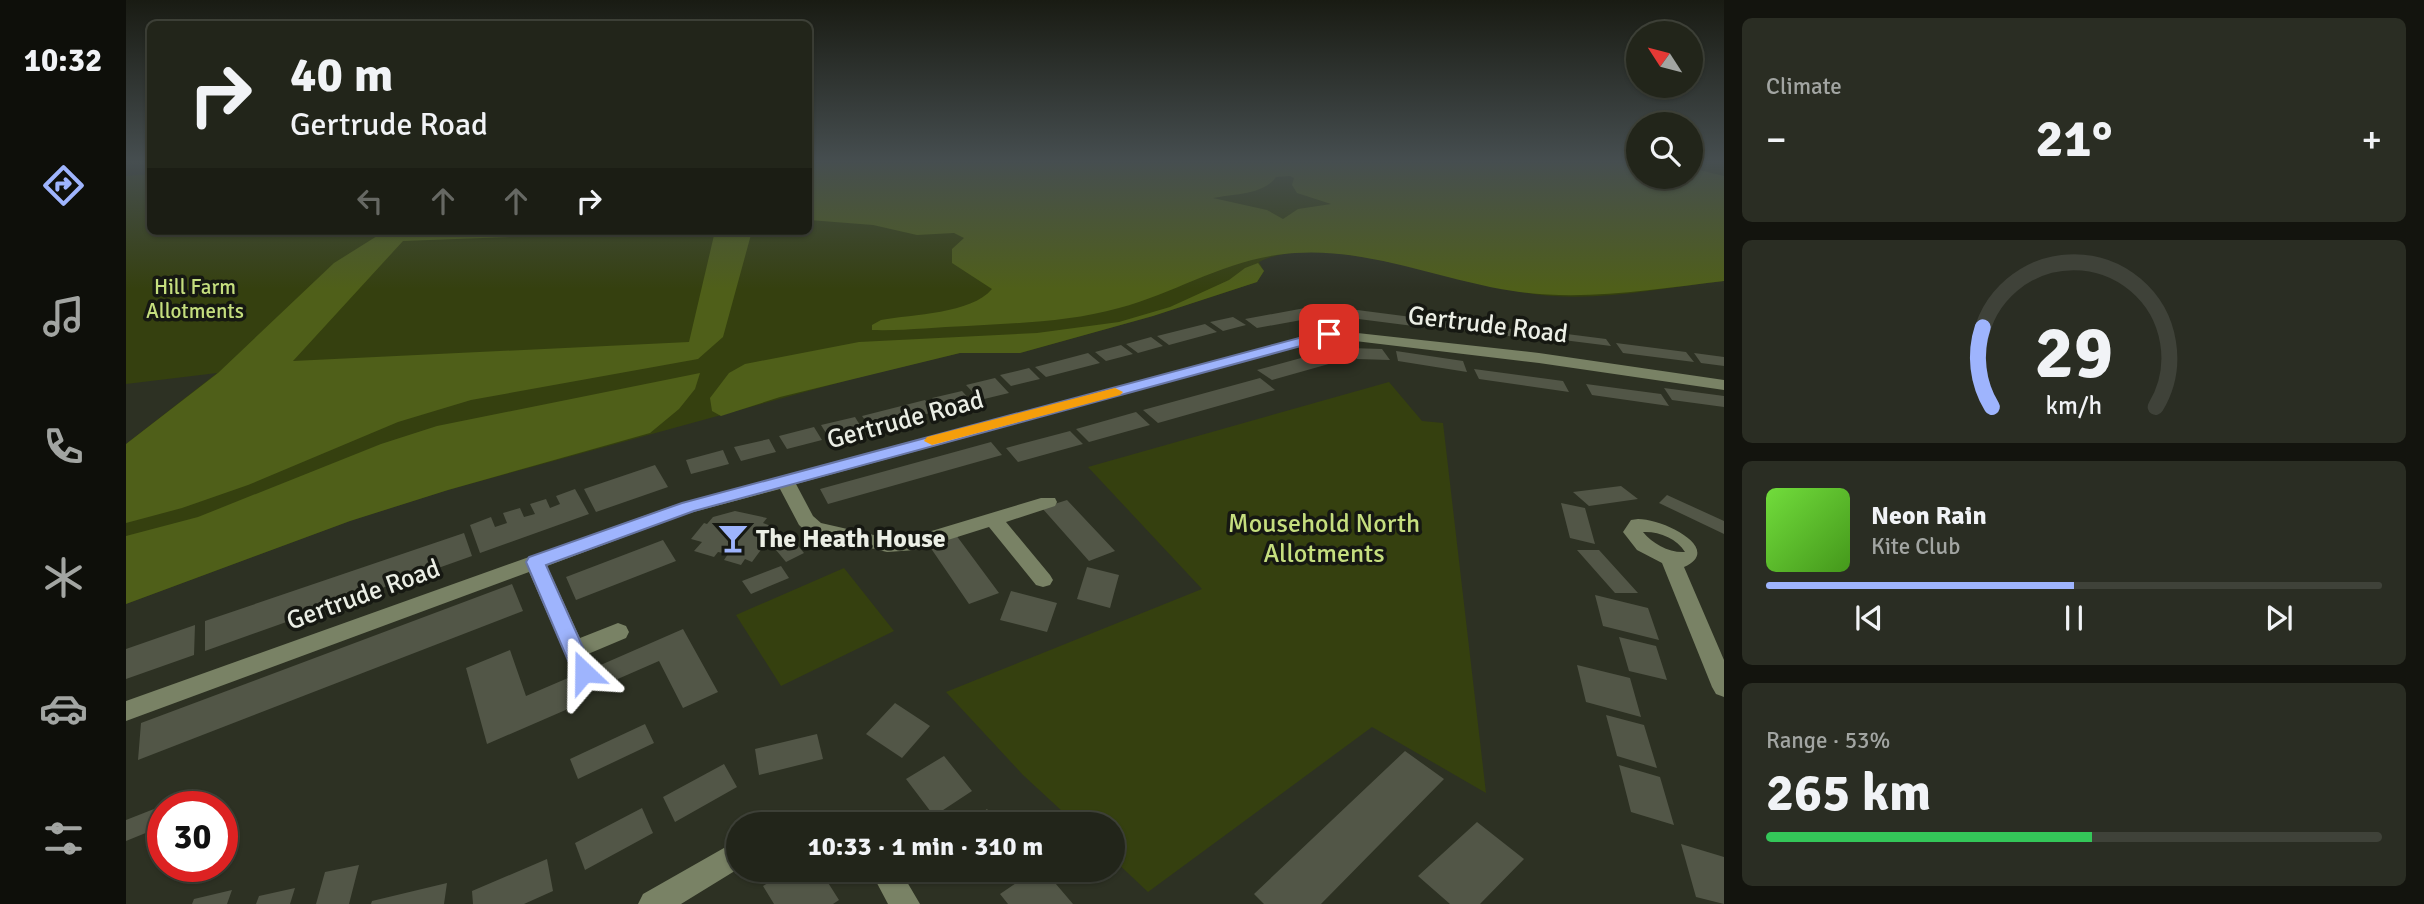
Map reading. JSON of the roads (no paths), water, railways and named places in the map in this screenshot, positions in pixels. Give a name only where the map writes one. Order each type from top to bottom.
[{"type":"street","name":"Gertrude Road","points":[[126,711],[679,510],[1329,334],[1539,358],[1724,385]]},
{"type":"street","points":[[784,480],[806,520],[815,528],[887,545],[916,543],[1048,502]]},
{"type":"street","points":[[993,519],[1043,580]]},
{"type":"street","points":[[1670,558],[1724,687]]},
{"type":"street","points":[[535,562],[584,672]]},
{"type":"street","points":[[575,650],[618,632]]},
{"type":"street","points":[[653,904],[726,861]]},
{"type":"street","points":[[891,882],[905,904]]},
{"type":"place","name":"The Heath House","points":[[733,538]]},
{"type":"park label","name":"Hill Farm Allotments","points":[[195,299]]},
{"type":"park label","name":"Mousehold North Allotments","points":[[1324,538]]}]
